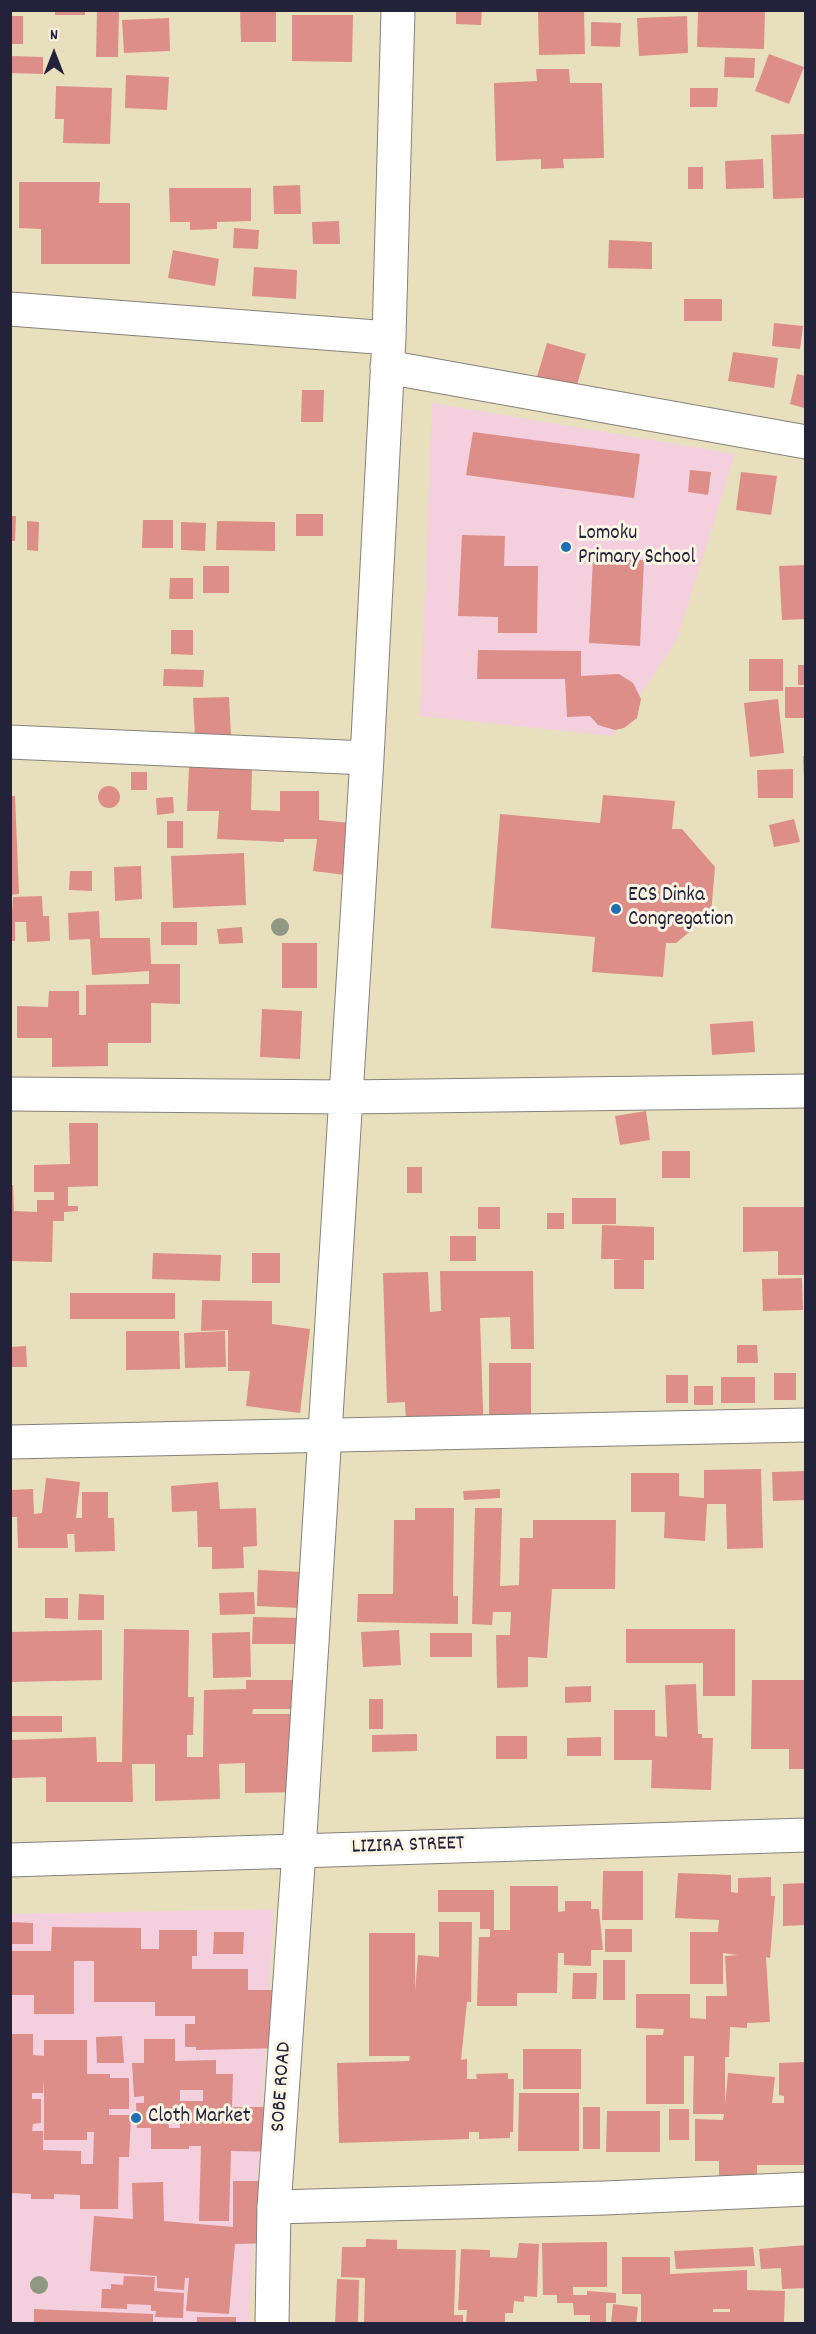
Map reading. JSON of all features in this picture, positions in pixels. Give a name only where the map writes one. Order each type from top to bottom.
[{"type":"street","name":"SOBE ROAD","points":[[272,2324],[274,2207],[299,1851],[367,758],[388,352],[398,10]]},
{"type":"street","points":[[10,309],[388,352],[806,442]]},
{"type":"street","points":[[10,742],[367,758]]},
{"type":"street","points":[[10,1094],[345,1097],[806,1091]]},
{"type":"street","points":[[10,1442],[806,1425]]},
{"type":"street","name":"LIZIRA STREET","points":[[10,1860],[806,1835]]},
{"type":"street","points":[[274,2207],[605,2198],[806,2189]]},
{"type":"shaded area","name":"Lomoku Primary School","points":[[432,403],[735,454],[677,640],[613,736],[420,716]]},
{"type":"shaded area","name":"Cloth Market","points":[[274,1909],[249,2323],[11,2323],[10,1914]]},
{"type":"building","points":[[55,10],[85,10],[85,15],[55,15]]},
{"type":"building","points":[[97,10],[119,10],[118,57],[96,57]]},
{"type":"building","points":[[240,10],[276,10],[276,42],[241,42]]},
{"type":"building","points":[[456,10],[482,10],[481,25],[456,24]]},
{"type":"building","points":[[538,10],[584,10],[585,54],[539,55]]},
{"type":"building","points":[[698,10],[765,10],[764,49],[697,47]]},
{"type":"building","points":[[292,15],[353,15],[352,62],[292,61]]},
{"type":"building","points":[[10,16],[23,16],[23,44],[10,44]]},
{"type":"building","points":[[687,16],[688,53],[639,56],[637,18]]},
{"type":"building","points":[[169,18],[170,51],[124,53],[122,20]]},
{"type":"building","points":[[591,22],[621,23],[620,47],[591,46]]},
{"type":"building","points":[[769,54],[804,67],[789,104],[755,91]]},
{"type":"building","points":[[11,56],[43,57],[43,74],[11,73]]},
{"type":"building","points":[[725,57],[755,58],[754,78],[724,77]]},
{"type":"building","points":[[536,69],[569,69],[570,83],[602,83],[604,158],[563,159],[564,168],[541,169],[541,159],[496,161],[494,83],[537,81]]},
{"type":"building","points":[[126,75],[169,77],[167,110],[125,108]]},
{"type":"building","points":[[56,86],[112,88],[110,144],[63,143],[64,119],[55,119]]},
{"type":"building","points":[[690,88],[718,88],[717,107],[690,107]]},
{"type":"building","points":[[806,134],[806,198],[773,199],[771,135]]},
{"type":"building","points":[[763,159],[764,188],[726,189],[725,161]]},
{"type":"building","points":[[688,167],[703,167],[703,189],[688,189]]},
{"type":"building","points":[[19,182],[100,182],[99,203],[130,203],[130,264],[41,264],[41,229],[19,228]]},
{"type":"building","points":[[300,185],[301,214],[274,214],[273,186]]},
{"type":"building","points":[[169,188],[251,188],[251,221],[217,222],[217,229],[190,230],[190,222],[170,222]]},
{"type":"building","points":[[339,221],[340,244],[313,244],[312,222]]},
{"type":"building","points":[[234,228],[259,230],[258,249],[233,248]]},
{"type":"building","points":[[609,240],[652,242],[652,269],[608,268]]},
{"type":"building","points":[[173,250],[219,259],[215,286],[168,278]]},
{"type":"building","points":[[254,267],[297,270],[296,299],[252,296]]},
{"type":"building","points":[[684,299],[722,299],[722,321],[684,321]]},
{"type":"building","points":[[774,323],[803,326],[800,349],[772,346]]},
{"type":"building","points":[[547,343],[586,354],[575,392],[536,380]]},
{"type":"building","points":[[733,352],[778,358],[774,388],[728,381]]},
{"type":"building","points":[[797,374],[806,376],[804,408],[790,404]]},
{"type":"building","points":[[302,390],[324,390],[323,422],[301,422]]},
{"type":"building","points":[[473,432],[640,454],[634,498],[466,475]]},
{"type":"building","points":[[690,470],[711,472],[708,495],[688,492]]},
{"type":"building","points":[[741,472],[777,476],[771,515],[736,510]]},
{"type":"building","points":[[296,514],[323,514],[323,536],[296,536]]},
{"type":"building","points":[[10,516],[16,516],[15,541],[10,541]]},
{"type":"building","points":[[143,520],[173,520],[173,548],[142,548]]},
{"type":"building","points":[[27,521],[39,522],[38,551],[27,550]]},
{"type":"building","points":[[217,521],[275,522],[275,551],[216,550]]},
{"type":"building","points":[[181,522],[206,523],[205,551],[181,550]]},
{"type":"building","points":[[462,535],[505,536],[504,566],[538,566],[537,633],[498,633],[498,617],[458,616]]},
{"type":"building","points":[[593,558],[644,560],[640,646],[589,643]]},
{"type":"building","points":[[806,565],[806,619],[782,620],[779,566]]},
{"type":"building","points":[[203,566],[229,566],[229,593],[203,593]]},
{"type":"building","points":[[170,578],[193,578],[193,599],[169,599]]},
{"type":"building","points":[[171,630],[193,630],[193,655],[171,654]]},
{"type":"building","points":[[478,650],[581,651],[581,676],[619,674],[633,683],[641,699],[637,718],[624,728],[615,730],[598,725],[590,716],[567,717],[565,679],[477,679]]},
{"type":"building","points":[[749,659],[783,659],[783,691],[749,691]]},
{"type":"building","points":[[798,665],[806,665],[806,685],[798,685]]},
{"type":"building","points":[[164,669],[204,670],[203,687],[163,686]]},
{"type":"building","points":[[785,687],[806,687],[806,718],[785,718]]},
{"type":"building","points":[[229,697],[231,736],[195,738],[193,698]]},
{"type":"building","points":[[778,699],[784,753],[750,757],[744,703]]},
{"type":"building","points":[[803,756],[806,756],[806,779],[804,779]]},
{"type":"building","points":[[189,767],[252,769],[251,810],[280,811],[280,791],[319,791],[319,820],[351,823],[346,875],[313,871],[317,839],[284,839],[284,842],[217,839],[219,811],[187,811]]},
{"type":"building","points":[[793,769],[793,798],[758,798],[757,770]]},
{"type":"building","points":[[131,772],[147,772],[147,790],[131,790]]},
{"type":"building","points":[[109,786],[117,789],[120,797],[117,805],[109,808],[101,805],[98,797],[101,789]]},
{"type":"building","points":[[603,795],[675,801],[672,829],[682,829],[715,867],[711,914],[676,943],[666,943],[663,977],[592,972],[595,937],[491,928],[500,814],[600,823]]},
{"type":"building","points":[[10,796],[15,796],[19,894],[10,895]]},
{"type":"building","points":[[173,797],[174,813],[157,815],[156,798]]},
{"type":"building","points":[[794,819],[800,842],[774,847],[769,825]]},
{"type":"building","points":[[167,821],[183,821],[183,848],[167,848]]},
{"type":"building","points":[[244,853],[246,905],[173,908],[171,856]]},
{"type":"building","points":[[141,866],[142,899],[115,901],[114,867]]},
{"type":"building","points":[[70,871],[92,871],[92,891],[69,890]]},
{"type":"building","points":[[42,896],[43,916],[49,916],[50,941],[27,942],[26,922],[15,922],[15,941],[10,941],[13,897]]},
{"type":"building","points":[[99,911],[100,938],[150,938],[151,964],[180,964],[180,1004],[151,1003],[151,1043],[108,1043],[108,1066],[52,1067],[52,1038],[17,1038],[17,1006],[48,1007],[49,991],[79,991],[79,1015],[86,1015],[86,985],[149,984],[149,971],[92,975],[90,939],[69,940],[68,913]]},
{"type":"building","points":[[161,922],[197,922],[197,945],[161,945]]},
{"type":"building","points":[[242,927],[243,943],[219,944],[217,929]]},
{"type":"building","points":[[282,943],[317,943],[317,988],[282,988]]},
{"type":"building","points":[[262,1009],[302,1011],[300,1059],[260,1057]]},
{"type":"building","points":[[753,1021],[755,1052],[712,1055],[710,1024]]},
{"type":"building","points":[[646,1111],[650,1140],[620,1145],[615,1116]]},
{"type":"building","points":[[69,1123],[98,1123],[98,1186],[68,1187],[68,1206],[78,1206],[78,1211],[64,1212],[64,1221],[53,1221],[52,1262],[10,1261],[10,1185],[13,1185],[14,1211],[37,1212],[37,1200],[54,1200],[54,1192],[34,1192],[34,1165],[70,1164]]},
{"type":"building","points":[[662,1151],[690,1151],[690,1178],[662,1178]]},
{"type":"building","points":[[407,1167],[422,1167],[422,1193],[407,1193]]},
{"type":"building","points":[[572,1198],[616,1198],[616,1224],[572,1224]]},
{"type":"building","points":[[478,1207],[500,1207],[500,1229],[478,1229]]},
{"type":"building","points":[[743,1207],[806,1207],[806,1275],[778,1275],[778,1251],[743,1252]]},
{"type":"building","points":[[547,1213],[564,1213],[564,1229],[547,1229]]},
{"type":"building","points":[[602,1225],[654,1227],[654,1260],[644,1260],[644,1289],[614,1289],[614,1260],[625,1259],[601,1259]]},
{"type":"building","points":[[450,1236],[476,1236],[476,1261],[450,1261]]},
{"type":"building","points":[[153,1253],[221,1255],[220,1281],[152,1279]]},
{"type":"building","points":[[252,1253],[280,1253],[280,1283],[252,1283]]},
{"type":"building","points":[[440,1271],[533,1271],[534,1349],[511,1349],[510,1317],[480,1318],[484,1440],[407,1442],[405,1402],[387,1403],[383,1273],[428,1272],[430,1312],[441,1311]]},
{"type":"building","points":[[802,1278],[803,1310],[763,1311],[762,1279]]},
{"type":"building","points":[[70,1293],[175,1293],[175,1319],[70,1319]]},
{"type":"building","points":[[202,1300],[272,1301],[272,1324],[310,1329],[300,1413],[246,1406],[250,1371],[228,1371],[228,1330],[201,1331]]},
{"type":"building","points":[[126,1331],[179,1331],[180,1369],[126,1370]]},
{"type":"building","points":[[225,1331],[226,1367],[185,1368],[184,1333]]},
{"type":"building","points":[[737,1345],[757,1345],[758,1363],[737,1363]]},
{"type":"building","points":[[26,1346],[27,1367],[10,1367],[10,1347]]},
{"type":"building","points":[[489,1363],[531,1363],[531,1415],[489,1415]]},
{"type":"building","points":[[774,1373],[796,1373],[796,1400],[774,1400]]},
{"type":"building","points":[[666,1375],[688,1375],[688,1403],[666,1403]]},
{"type":"building","points":[[721,1377],[755,1377],[755,1403],[721,1403]]},
{"type":"building","points":[[694,1386],[713,1386],[713,1405],[694,1405]]},
{"type":"building","points":[[761,1469],[763,1548],[727,1549],[726,1504],[707,1504],[705,1541],[664,1538],[665,1512],[631,1512],[631,1473],[679,1473],[679,1496],[704,1498],[704,1470]]},
{"type":"building","points":[[806,1471],[806,1500],[773,1501],[772,1472]]},
{"type":"building","points":[[46,1478],[80,1482],[76,1518],[82,1518],[82,1492],[108,1492],[108,1518],[114,1518],[115,1551],[75,1552],[74,1528],[74,1534],[67,1534],[68,1548],[18,1548],[17,1517],[10,1517],[10,1490],[33,1489],[34,1514],[42,1513]]},
{"type":"building","points":[[218,1482],[220,1509],[256,1508],[257,1546],[243,1547],[244,1568],[212,1569],[212,1547],[198,1547],[197,1511],[172,1512],[171,1486]]},
{"type":"building","points":[[500,1489],[500,1498],[464,1500],[463,1491]]},
{"type":"building","points":[[415,1508],[454,1508],[453,1596],[458,1596],[458,1624],[357,1622],[358,1594],[393,1594],[394,1520],[415,1520]]},
{"type":"building","points":[[475,1508],[502,1508],[500,1586],[519,1585],[520,1538],[533,1538],[533,1520],[616,1520],[615,1589],[552,1589],[547,1658],[528,1657],[528,1687],[497,1688],[496,1635],[510,1635],[511,1612],[493,1612],[492,1625],[472,1624]]},
{"type":"building","points":[[258,1570],[302,1572],[300,1608],[257,1606]]},
{"type":"building","points":[[254,1592],[255,1614],[220,1615],[219,1593]]},
{"type":"building","points":[[79,1594],[104,1595],[104,1620],[78,1620]]},
{"type":"building","points":[[45,1598],[68,1598],[68,1619],[45,1618]]},
{"type":"building","points":[[253,1617],[307,1618],[306,1644],[252,1644]]},
{"type":"building","points":[[124,1629],[189,1630],[188,1697],[194,1697],[193,1735],[187,1735],[187,1757],[203,1757],[204,1690],[246,1689],[246,1680],[306,1680],[306,1709],[253,1709],[252,1714],[304,1714],[304,1792],[245,1793],[245,1763],[219,1764],[220,1799],[155,1801],[155,1764],[132,1764],[133,1802],[46,1802],[46,1777],[12,1778],[11,1740],[96,1737],[97,1762],[122,1762]]},
{"type":"building","points":[[626,1629],[735,1629],[735,1696],[703,1696],[703,1663],[626,1663]]},
{"type":"building","points":[[102,1630],[102,1680],[10,1682],[10,1632]]},
{"type":"building","points":[[399,1630],[401,1665],[363,1667],[361,1632]]},
{"type":"building","points":[[250,1632],[251,1677],[213,1678],[212,1633]]},
{"type":"building","points":[[430,1633],[472,1633],[472,1657],[430,1657]]},
{"type":"building","points":[[752,1680],[806,1680],[806,1769],[789,1769],[789,1749],[751,1749]]},
{"type":"building","points":[[696,1684],[698,1734],[702,1734],[702,1738],[713,1738],[711,1790],[651,1788],[652,1760],[614,1760],[614,1710],[655,1710],[655,1736],[667,1737],[665,1685]]},
{"type":"building","points":[[591,1686],[591,1702],[565,1703],[565,1687]]},
{"type":"building","points":[[369,1699],[383,1699],[383,1729],[369,1729]]},
{"type":"building","points":[[10,1716],[62,1716],[62,1732],[10,1732]]},
{"type":"building","points":[[417,1734],[417,1751],[372,1752],[372,1735]]},
{"type":"building","points":[[496,1736],[527,1736],[527,1759],[496,1759]]},
{"type":"building","points":[[601,1737],[601,1756],[567,1756],[567,1738]]},
{"type":"building","points":[[603,1871],[643,1871],[643,1920],[602,1920]]},
{"type":"building","points":[[678,1873],[731,1875],[731,1892],[738,1893],[738,1878],[771,1877],[771,1896],[775,1896],[770,1958],[766,1957],[770,2022],[747,2023],[747,2028],[730,2027],[729,2057],[725,2057],[725,2105],[728,2073],[775,2077],[772,2103],[784,2103],[784,2096],[779,2095],[779,2063],[806,2062],[806,2165],[757,2165],[757,2190],[719,2190],[719,2161],[695,2161],[695,2119],[723,2120],[724,2114],[693,2114],[694,2056],[684,2056],[684,2104],[646,2104],[646,2035],[663,2035],[664,2029],[636,2028],[636,1994],[690,1994],[690,2018],[706,2019],[706,1996],[727,1996],[725,1956],[738,1955],[723,1953],[723,1984],[690,1984],[690,1932],[718,1932],[719,1920],[675,1918]]},
{"type":"building","points":[[806,1883],[806,1925],[783,1926],[783,1884]]},
{"type":"building","points":[[510,1886],[558,1886],[558,1912],[565,1911],[565,1901],[591,1901],[591,1909],[599,1909],[603,1950],[591,1950],[591,1966],[564,1965],[564,1953],[558,1953],[557,1993],[517,1993],[517,2006],[477,2006],[479,1937],[490,1937],[490,1929],[480,1929],[480,1912],[438,1912],[438,1890],[494,1890],[494,1930],[510,1930]]},
{"type":"building","points":[[10,1922],[33,1923],[33,1944],[10,1944]]},
{"type":"building","points":[[439,1922],[472,1922],[471,2002],[467,2002],[461,2060],[467,2059],[467,2079],[477,2079],[476,2074],[508,2073],[508,2079],[514,2079],[513,2132],[510,2132],[510,2138],[479,2139],[479,2132],[469,2132],[469,2139],[339,2143],[337,2063],[409,2061],[410,2056],[369,2056],[369,1933],[415,1933],[415,1991],[418,1955],[439,1957]]},
{"type":"building","points":[[52,1927],[141,1928],[141,1949],[159,1949],[159,1930],[197,1930],[197,1956],[192,1956],[192,1969],[248,1969],[248,1990],[284,1990],[284,2048],[196,2050],[196,2047],[185,2047],[185,2024],[195,2024],[195,2016],[155,2016],[155,2002],[94,2002],[94,1961],[74,1961],[74,2014],[34,2014],[34,1995],[10,1995],[10,1951],[51,1951]]},
{"type":"building","points":[[605,1929],[632,1929],[632,1952],[605,1952]]},
{"type":"building","points":[[214,1932],[244,1932],[243,1954],[213,1954]]},
{"type":"building","points":[[603,1960],[625,1960],[625,2000],[603,2000]]},
{"type":"building","points":[[573,1973],[597,1973],[596,1999],[572,1999]]},
{"type":"building","points":[[10,2034],[33,2034],[33,2055],[44,2056],[44,2040],[87,2040],[87,2074],[110,2074],[110,2078],[129,2078],[129,2109],[109,2109],[109,2115],[131,2115],[129,2157],[119,2157],[118,2209],[80,2209],[80,2195],[54,2194],[54,2199],[31,2199],[31,2194],[10,2193]],"holes":[[[44,2079],[44,2140],[87,2140],[87,2132],[94,2132],[93,2164],[81,2164],[81,2151],[43,2150],[43,2131],[32,2131],[33,2124],[41,2123],[41,2099],[32,2099],[32,2093],[43,2093]]]},
{"type":"building","points":[[122,2036],[124,2063],[97,2063],[96,2037]]},
{"type":"building","points":[[144,2039],[175,2039],[175,2061],[216,2060],[216,2074],[233,2074],[232,2107],[284,2107],[284,2152],[231,2151],[229,2221],[199,2221],[201,2146],[189,2146],[189,2149],[151,2149],[151,2128],[137,2128],[136,2103],[144,2103],[144,2096],[134,2097],[132,2063],[144,2063]],"holes":[[[180,2090],[203,2090],[203,2101],[180,2101]],[[168,2120],[180,2120],[180,2128],[169,2128]]]},
{"type":"building","points":[[523,2049],[581,2049],[581,2089],[523,2089]]},
{"type":"building","points":[[519,2093],[579,2093],[579,2151],[518,2151]]},
{"type":"building","points":[[583,2107],[600,2107],[600,2149],[583,2149]]},
{"type":"building","points":[[669,2109],[689,2109],[689,2140],[669,2140]]},
{"type":"building","points":[[607,2111],[660,2111],[660,2152],[606,2152]]},
{"type":"building","points":[[233,2181],[277,2181],[278,2243],[235,2244],[229,2314],[186,2311],[189,2278],[185,2278],[184,2290],[157,2288],[157,2276],[90,2271],[94,2216],[133,2219],[132,2183],[163,2182],[164,2221],[233,2227]]},
{"type":"building","points":[[366,2239],[397,2240],[397,2249],[456,2250],[454,2315],[463,2315],[463,2324],[364,2324],[365,2278],[341,2277],[342,2247],[366,2247]]},
{"type":"building","points":[[607,2242],[607,2287],[573,2287],[573,2295],[587,2295],[587,2291],[616,2293],[616,2303],[606,2303],[606,2324],[590,2324],[590,2315],[574,2315],[573,2303],[557,2303],[557,2295],[543,2295],[542,2243]]},
{"type":"building","points":[[519,2243],[539,2244],[537,2297],[524,2296],[524,2302],[514,2301],[513,2313],[505,2313],[505,2324],[466,2324],[467,2310],[458,2310],[461,2249],[490,2250],[490,2257],[517,2258]]},
{"type":"building","points":[[806,2245],[806,2288],[782,2289],[781,2268],[761,2269],[759,2249]]},
{"type":"building","points":[[753,2247],[755,2266],[676,2269],[674,2251]]},
{"type":"building","points":[[622,2257],[670,2257],[670,2274],[747,2270],[747,2290],[785,2291],[784,2324],[641,2324],[641,2294],[622,2294]],"holes":[[[713,2309],[730,2309],[730,2312],[713,2312]]]},
{"type":"building","points":[[124,2276],[155,2277],[154,2291],[184,2293],[183,2318],[155,2317],[156,2311],[151,2311],[151,2305],[127,2304],[127,2309],[101,2308],[102,2289],[111,2289],[111,2284],[123,2285]]},
{"type":"building","points":[[337,2279],[359,2280],[358,2324],[335,2324]]},
{"type":"building","points":[[613,2304],[638,2307],[636,2324],[611,2324]]},
{"type":"building","points":[[34,2309],[153,2314],[153,2324],[34,2324]]},
{"type":"building","points":[[197,2317],[236,2317],[236,2324],[197,2324]]},
{"type":"place","name":"Lomoku Primary School","points":[[566,547]]},
{"type":"place","name":"ECS Dinka Congregation","points":[[616,909]]},
{"type":"place","name":"Cloth Market","points":[[136,2118]]}]
